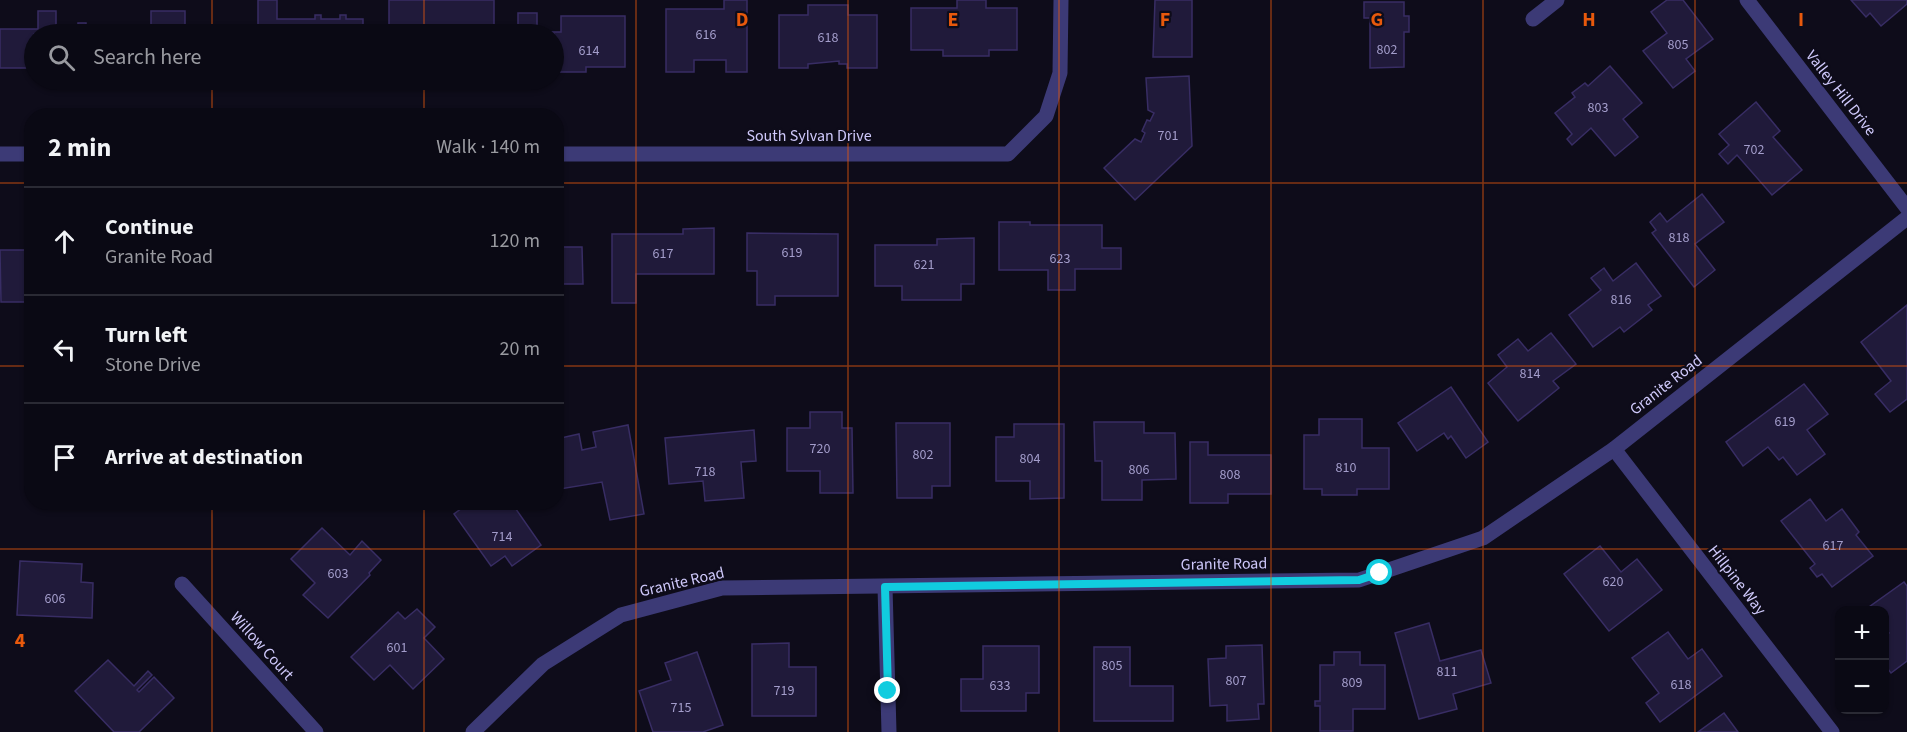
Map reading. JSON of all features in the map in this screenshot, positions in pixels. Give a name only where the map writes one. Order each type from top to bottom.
[{"type":"street","name":"South Sylvan Drive","points":[[564,154],[1008,154],[1046,116],[1060,73],[1061,0]]},
{"type":"street","points":[[1533,19],[1557,0]]},
{"type":"street","name":"Valley Hill Drive","points":[[1747,0],[1907,208]]},
{"type":"street","points":[[0,154],[24,154]]},
{"type":"street","name":"Granite Road","points":[[473,732],[543,664],[621,615],[722,588],[1359,580],[1484,538],[1614,449],[1907,218]]},
{"type":"street","name":"Hillpine Way","points":[[1614,449],[1832,732]]},
{"type":"street","name":"Willow Court","points":[[182,584],[316,732]]},
{"type":"street","points":[[885,587],[889,732]]},
{"type":"building","points":[[258,0],[277,0],[277,19],[315,19],[315,15],[321,15],[321,19],[340,19],[340,15],[346,15],[346,19],[363,19],[363,24],[258,24]]},
{"type":"building","points":[[389,0],[494,0],[494,24],[389,24]]},
{"type":"building","points":[[724,0],[747,0],[747,72],[726,72],[726,60],[694,60],[694,72],[666,72],[666,9],[724,9]]},
{"type":"building","points":[[957,0],[986,0],[986,8],[1017,8],[1017,50],[989,50],[989,56],[943,56],[943,50],[911,50],[911,8],[957,8]]},
{"type":"building","points":[[1155,0],[1192,0],[1192,57],[1153,57]]},
{"type":"building","points":[[1667,0],[1683,0],[1713,39],[1686,59],[1695,71],[1673,88],[1643,51],[1667,33],[1651,12]]},
{"type":"building","points":[[1851,0],[1907,0],[1907,4],[1881,26],[1870,13],[1866,17]]},
{"type":"building","points":[[1364,2],[1404,2],[1404,16],[1409,16],[1409,32],[1404,32],[1404,67],[1370,68],[1370,18],[1364,18]]},
{"type":"building","points":[[808,5],[848,5],[848,15],[877,15],[877,68],[847,68],[847,64],[839,64],[839,61],[808,64],[808,68],[779,68],[779,15],[808,15]]},
{"type":"building","points":[[38,11],[56,11],[56,24],[38,24]]},
{"type":"building","points":[[151,11],[185,11],[185,24],[151,24]]},
{"type":"building","points":[[518,13],[537,13],[537,24],[518,24]]},
{"type":"building","points":[[561,16],[625,16],[625,67],[586,67],[586,72],[564,72],[564,24],[561,24]]},
{"type":"building","points":[[0,29],[24,29],[24,68],[0,68]]},
{"type":"building","points":[[1610,66],[1642,103],[1623,119],[1638,137],[1615,156],[1591,128],[1572,145],[1567,139],[1572,134],[1555,113],[1575,97],[1572,93],[1585,83],[1588,86]]},
{"type":"building","points":[[1189,76],[1192,146],[1135,200],[1104,168],[1135,139],[1141,142],[1145,133],[1142,131],[1147,120],[1150,121],[1154,113],[1148,110],[1146,78]]},
{"type":"building","points":[[1756,102],[1780,131],[1773,137],[1802,170],[1772,195],[1737,155],[1728,164],[1719,154],[1729,145],[1719,134]]},
{"type":"building","points":[[1702,194],[1724,222],[1695,244],[1715,270],[1694,287],[1652,233],[1656,230],[1650,222],[1660,213],[1667,222]]},
{"type":"building","points":[[999,222],[1030,222],[1030,225],[1102,225],[1102,248],[1121,248],[1121,269],[1075,269],[1075,290],[1048,290],[1048,270],[999,270]]},
{"type":"building","points":[[714,228],[714,274],[636,274],[636,303],[612,303],[612,234],[683,234],[683,229]]},
{"type":"building","points":[[747,233],[838,234],[838,296],[775,296],[775,305],[757,305],[757,271],[747,271]]},
{"type":"building","points":[[974,238],[974,284],[961,284],[961,300],[902,300],[902,286],[875,286],[875,245],[937,245],[937,239]]},
{"type":"building","points":[[564,247],[582,247],[583,284],[564,284]]},
{"type":"building","points":[[0,250],[24,250],[24,302],[1,302]]},
{"type":"building","points":[[1636,263],[1661,296],[1648,305],[1652,310],[1624,332],[1620,327],[1593,347],[1569,315],[1601,290],[1591,278],[1604,268],[1613,281]]},
{"type":"building","points":[[1907,305],[1907,399],[1890,412],[1875,394],[1891,381],[1861,342]]},
{"type":"building","points":[[1551,333],[1576,364],[1553,381],[1559,388],[1518,421],[1488,383],[1507,367],[1498,355],[1518,339],[1528,351]]},
{"type":"building","points":[[1804,384],[1828,414],[1807,430],[1825,454],[1797,475],[1783,457],[1779,460],[1768,447],[1743,466],[1726,442]]},
{"type":"building","points":[[1451,387],[1488,442],[1466,458],[1451,436],[1448,439],[1444,433],[1417,451],[1398,423]]},
{"type":"building","points":[[810,412],[842,412],[842,428],[852,428],[853,493],[820,493],[820,471],[787,471],[787,428],[810,428]]},
{"type":"building","points":[[1319,419],[1362,419],[1362,448],[1389,448],[1389,489],[1357,489],[1357,495],[1322,495],[1322,489],[1304,489],[1304,435],[1319,435]]},
{"type":"building","points":[[1094,422],[1144,422],[1144,433],[1175,433],[1176,479],[1142,480],[1142,500],[1102,500],[1102,461],[1095,461]]},
{"type":"building","points":[[896,423],[950,423],[950,486],[932,486],[932,498],[897,498]]},
{"type":"building","points":[[1014,424],[1064,424],[1064,498],[1030,499],[1030,481],[996,481],[996,437],[1014,437]]},
{"type":"building","points":[[628,425],[644,514],[610,520],[602,482],[564,488],[564,437],[579,434],[582,450],[596,447],[593,432]]},
{"type":"building","points":[[754,430],[756,461],[741,462],[744,498],[705,501],[703,481],[669,484],[665,438]]},
{"type":"building","points":[[1190,442],[1208,442],[1208,455],[1271,455],[1271,494],[1228,494],[1228,503],[1190,503]]},
{"type":"building","points":[[1810,499],[1826,521],[1842,509],[1859,532],[1856,535],[1873,556],[1832,587],[1822,574],[1817,577],[1810,568],[1815,564],[1781,521]]},
{"type":"building","points":[[459,510],[517,510],[541,545],[512,566],[505,556],[491,566],[454,514]]},
{"type":"building","points":[[322,528],[350,555],[362,541],[381,560],[369,573],[370,575],[328,618],[303,595],[315,583],[291,559]]},
{"type":"building","points":[[1600,546],[1621,572],[1637,559],[1662,590],[1609,631],[1564,574]]},
{"type":"building","points":[[20,561],[82,564],[81,582],[93,583],[92,618],[17,615]]},
{"type":"building","points":[[1904,582],[1907,586],[1907,661],[1891,673],[1889,670],[1889,606],[1870,606]]},
{"type":"building","points":[[417,609],[435,627],[424,638],[444,659],[413,689],[390,665],[374,680],[351,657],[398,612],[405,619]]},
{"type":"building","points":[[1429,623],[1440,661],[1481,650],[1491,683],[1453,694],[1457,709],[1419,719],[1395,633]]},
{"type":"building","points":[[1668,632],[1688,659],[1702,649],[1722,676],[1660,722],[1646,703],[1659,693],[1632,658]]},
{"type":"building","points":[[789,643],[789,667],[816,667],[816,716],[752,716],[752,644]]},
{"type":"building","points":[[1262,645],[1264,704],[1258,704],[1259,719],[1227,721],[1227,705],[1210,706],[1208,659],[1226,658],[1226,646]]},
{"type":"building","points":[[983,646],[1039,646],[1039,693],[1026,693],[1026,711],[961,711],[961,679],[983,679]]},
{"type":"building","points":[[1094,647],[1130,647],[1130,686],[1173,686],[1173,721],[1094,721]]},
{"type":"building","points":[[697,652],[723,725],[703,732],[653,732],[639,691],[671,680],[665,663]]},
{"type":"building","points":[[1334,652],[1360,652],[1360,665],[1385,665],[1385,709],[1353,709],[1353,731],[1320,731],[1320,706],[1315,706],[1315,701],[1320,701],[1320,665],[1334,665]]},
{"type":"building","points":[[108,660],[134,686],[148,671],[152,675],[137,690],[139,692],[154,677],[174,698],[139,732],[114,732],[75,691]]},
{"type":"building","points":[[1724,713],[1738,732],[1698,732]]},
{"type":"route","points":[[888,691],[885,587],[1359,580],[1380,573]]}]
